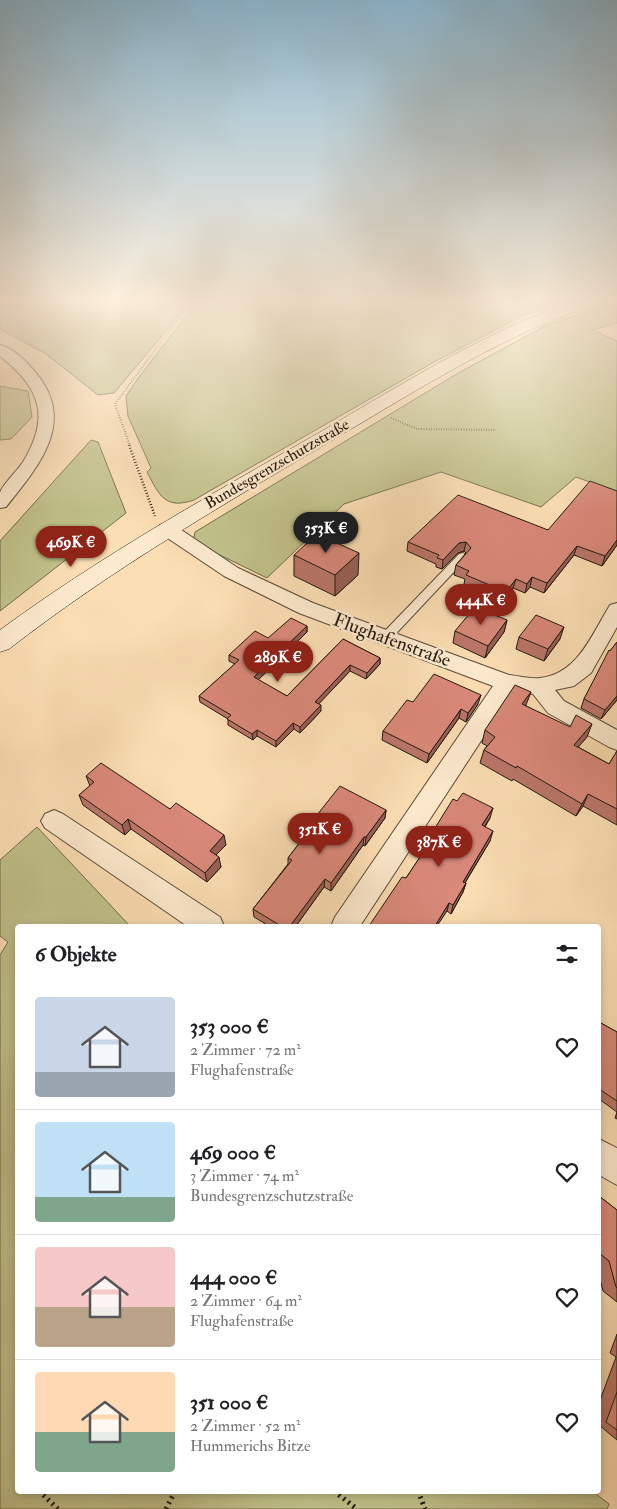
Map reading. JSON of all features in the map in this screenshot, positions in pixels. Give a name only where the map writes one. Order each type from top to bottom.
[{"type":"street","points":[[0,503],[18,482],[35,457],[46,431],[48,417],[44,395],[26,369]]},
{"type":"street","name":"Bundesgrenzschutzstraße","points":[[0,643],[76,588],[167,529],[437,369]]},
{"type":"street","name":"Flughafenstraße","points":[[167,529],[231,572],[306,608],[507,683],[539,686]]},
{"type":"street","points":[[617,610],[582,667],[566,680],[539,686],[556,707],[617,741]]},
{"type":"street","points":[[346,924],[507,683]]},
{"type":"street","points":[[54,820],[207,924]]},
{"type":"street","points":[[601,1156],[617,1168]]},
{"type":"lane","points":[[385,638],[463,556]]},
{"type":"path","points":[[139,369],[126,385],[115,404],[158,523],[167,529]]},
{"type":"path","points":[[372,409],[417,429],[496,430]]},
{"type":"path","points":[[42,1494],[58,1509]]},
{"type":"path","points":[[166,1509],[174,1494]]},
{"type":"path","points":[[338,1494],[357,1509]]},
{"type":"path","points":[[419,1494],[425,1509]]},
{"type":"green space","points":[[66,369],[134,369],[114,393],[98,395]]},
{"type":"green space","points":[[145,369],[421,369],[194,500],[184,503],[170,502],[159,494],[147,472],[151,468],[128,416],[126,396]]},
{"type":"green space","points":[[465,369],[617,369],[617,492],[576,477],[541,507],[441,472],[344,504],[267,578],[193,542],[195,532]]},
{"type":"green space","points":[[0,386],[28,391],[32,417],[11,439],[0,440]]},
{"type":"green space","points":[[91,440],[98,442],[126,513],[0,611],[0,541]]},
{"type":"green space","points":[[37,827],[128,924],[15,924],[15,1494],[596,1494],[609,1504],[607,1509],[0,1509],[0,955],[8,942],[0,936],[0,860]]},
{"type":"building","points":[[590,481],[617,491],[617,540],[605,556],[577,546],[547,583],[532,577],[527,584],[516,579],[506,592],[466,575],[469,571],[456,565],[471,548],[466,542],[459,543],[443,560],[437,558],[439,555],[408,542],[458,495],[548,530]]},
{"type":"building","points":[[317,534],[359,553],[335,575],[294,555]]},
{"type":"building","points":[[475,607],[507,620],[488,646],[455,631]]},
{"type":"building","points":[[536,615],[564,627],[548,649],[519,637]]},
{"type":"building","points":[[291,618],[307,626],[254,677],[287,696],[343,639],[380,658],[367,673],[350,665],[315,702],[321,705],[300,727],[293,723],[276,741],[257,730],[252,734],[227,719],[231,715],[199,696],[239,660],[229,655],[255,631],[268,638]]},
{"type":"building","points":[[617,642],[617,696],[605,710],[584,699],[609,650]]},
{"type":"building","points":[[434,674],[481,695],[468,713],[461,709],[429,754],[383,731],[407,700],[413,702]]},
{"type":"building","points":[[515,685],[531,692],[522,704],[570,727],[576,715],[592,724],[574,745],[609,764],[617,751],[617,809],[588,794],[582,804],[517,766],[516,768],[484,750],[495,737],[485,730]]},
{"type":"building","points":[[101,763],[170,809],[176,803],[224,835],[210,851],[219,857],[205,873],[128,819],[122,825],[79,795],[94,782],[86,776]]},
{"type":"building","points":[[340,786],[386,810],[331,883],[325,879],[291,924],[278,924],[253,909],[292,860],[288,858],[316,821],[313,820]]},
{"type":"building","points":[[463,793],[493,808],[482,825],[493,831],[463,882],[466,883],[453,905],[449,903],[436,924],[370,924],[402,877],[406,878],[438,830],[435,828],[453,799],[457,801]]},
{"type":"building","points":[[601,1023],[617,1032],[617,1101],[601,1090]]},
{"type":"building","points":[[601,1198],[617,1210],[617,1288],[609,1261],[601,1255]]},
{"type":"building","points":[[617,1392],[617,1430],[606,1422]]}]
